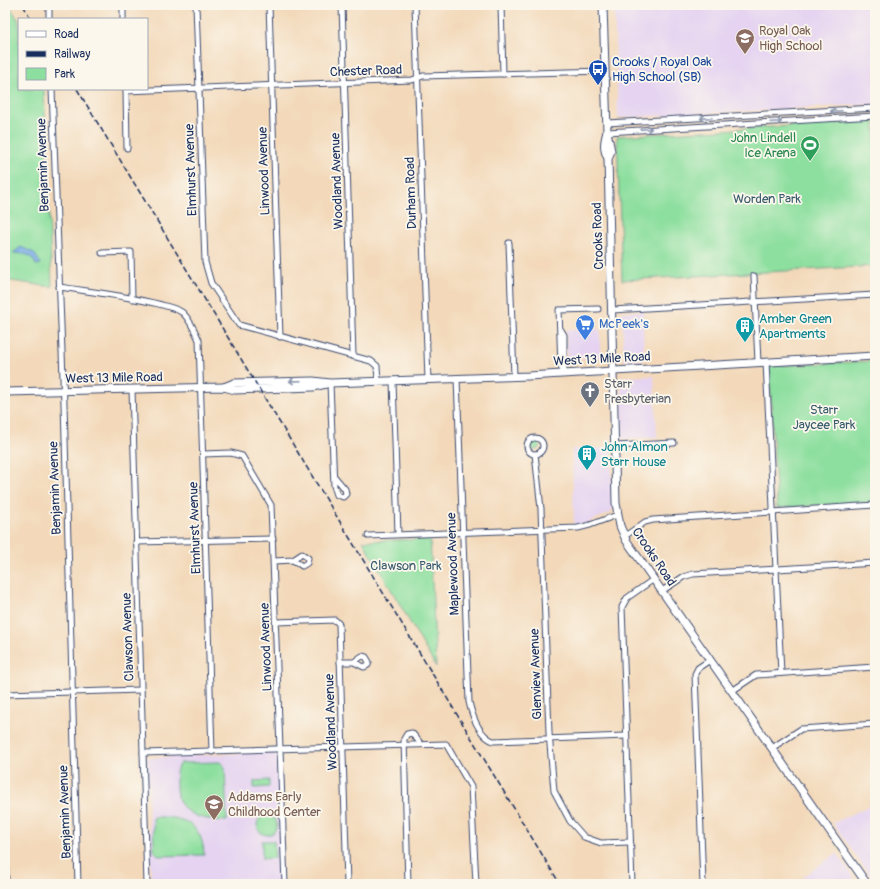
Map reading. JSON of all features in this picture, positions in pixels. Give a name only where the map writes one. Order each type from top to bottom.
[{"type":"main road","name":"Crooks Road","points":[[603,5],[607,132],[611,151],[608,158],[612,370],[617,515],[625,536],[662,591],[867,884]]},
{"type":"main road","name":"West 13 Mile Road","points":[[5,392],[224,387],[235,390],[313,388],[330,383],[514,376],[875,356]]},
{"type":"street","points":[[49,5],[49,18]]},
{"type":"street","points":[[123,5],[123,18]]},
{"type":"street","name":"Elmhurst Avenue","points":[[196,5],[206,269],[211,282],[239,325],[280,337]]},
{"type":"street","name":"Linwood Avenue","points":[[269,5],[280,337]]},
{"type":"street","name":"Woodland Avenue","points":[[342,5],[353,356]]},
{"type":"street","name":"Durham Road","points":[[415,5],[428,380]]},
{"type":"street","points":[[501,5],[503,74]]},
{"type":"street","name":"Chester Road","points":[[148,89],[412,80],[423,76],[605,71]]},
{"type":"street","name":"Benjamin Avenue","points":[[52,90],[78,884]]},
{"type":"street","points":[[126,90],[128,148]]},
{"type":"street","points":[[607,123],[873,108],[874,116],[607,132]]},
{"type":"street","points":[[824,111],[824,119]]},
{"type":"street","points":[[796,113],[797,120]]},
{"type":"street","points":[[723,117],[723,125]]},
{"type":"street","points":[[674,128],[677,120]]},
{"type":"street","points":[[631,122],[632,130]]},
{"type":"street","points":[[509,244],[514,376]]},
{"type":"street","points":[[59,287],[132,299],[131,252],[102,253]]},
{"type":"street","points":[[754,276],[758,362]]},
{"type":"street","points":[[612,310],[875,295]]},
{"type":"street","name":"Elmhurst Avenue","points":[[132,299],[179,311],[187,319],[199,342],[212,752]]},
{"type":"street","points":[[564,373],[564,335],[561,330],[559,310],[598,309]]},
{"type":"street","points":[[280,337],[353,356],[376,364],[378,381]]},
{"type":"street","points":[[766,362],[781,673]]},
{"type":"street","name":"Maplewood Avenue","points":[[457,378],[469,702],[476,721],[486,737],[492,741],[550,739]]},
{"type":"street","points":[[392,381],[398,534]]},
{"type":"street","points":[[330,383],[334,476]]},
{"type":"street","name":"Clawson Avenue","points":[[132,389],[147,884]]},
{"type":"street","points":[[615,446],[674,443]]},
{"type":"street","name":"Linwood Avenue","points":[[203,454],[231,452],[240,455],[244,458],[271,504],[285,884]]},
{"type":"street","name":"Glenview Avenue","points":[[535,454],[542,529],[550,739],[554,791],[577,831],[586,839],[596,842],[630,842]]},
{"type":"street","points":[[625,536],[645,522],[653,520],[875,505]]},
{"type":"street","points":[[368,536],[581,528],[617,515]]},
{"type":"street","points":[[136,542],[273,539]]},
{"type":"street","points":[[274,561],[293,560]]},
{"type":"street","points":[[662,591],[688,575],[875,563]]},
{"type":"street","points":[[632,884],[622,607],[627,598],[654,579]]},
{"type":"street","name":"Woodland Avenue","points":[[276,622],[338,621],[347,884]]},
{"type":"street","points":[[703,884],[695,677],[698,668],[710,660]]},
{"type":"street","points":[[340,662],[354,662]]},
{"type":"street","points":[[732,691],[756,675],[875,667]]},
{"type":"street","points":[[5,694],[141,690]]},
{"type":"street","points":[[772,748],[801,729],[875,724]]},
{"type":"street","points":[[408,884],[404,738],[407,734],[411,733],[417,737],[421,744]]},
{"type":"street","points":[[550,739],[626,736]]},
{"type":"street","points":[[143,754],[404,744],[442,743],[448,745],[471,787],[476,884]]},
{"type":"street","points":[[5,838],[6,883]]},
{"type":"shaded area","name":"Royal Oak High School","points":[[614,5],[875,5],[875,104],[618,118]]},
{"type":"shaded area","points":[[643,311],[644,360],[624,361],[622,312]]},
{"type":"shaded area","points":[[600,329],[600,358],[567,359],[566,330]]},
{"type":"shaded area","points":[[654,376],[657,437],[622,439],[621,377]]},
{"type":"shaded area","points":[[611,448],[612,512],[584,524],[574,525],[572,449]]},
{"type":"shaded area","name":"Addams Early Childhood Center","points":[[277,753],[278,756],[282,884],[151,884],[147,758]]},
{"type":"shaded area","points":[[873,804],[875,807],[875,883],[833,823]]},
{"type":"shaded area","points":[[837,853],[858,884],[808,884],[803,877]]},
{"type":"green space","points":[[5,5],[9,5],[18,19],[18,90],[44,90],[52,287],[5,280]]},
{"type":"green space","name":"Worden Park","points":[[875,121],[875,266],[622,280],[617,136]]},
{"type":"green space","name":"Starr Jaycee Park","points":[[875,361],[875,502],[777,508],[769,366]]},
{"type":"green space","points":[[533,440],[537,440],[539,441],[539,449],[533,450],[530,447],[530,443]]},
{"type":"green space","name":"Clawson Park","points":[[430,539],[436,667],[363,541]]},
{"type":"green space","points":[[220,762],[225,767],[227,821],[208,819],[192,814],[180,803],[177,794],[176,773],[180,763]]},
{"type":"green space","points":[[269,780],[269,787],[254,788],[254,781]]},
{"type":"green space","points":[[267,815],[274,818],[277,825],[274,832],[267,835],[260,832],[257,825],[260,818]]},
{"type":"green space","points":[[153,817],[173,818],[189,823],[200,835],[204,855],[159,856],[154,851]]},
{"type":"green space","points":[[262,841],[274,841],[275,858],[262,859]]},
{"type":"water","points":[[21,247],[34,253],[41,264],[36,265],[30,256],[13,253]]},
{"type":"railway","points":[[23,5],[30,18]]},
{"type":"railway","points":[[78,90],[560,884]]},
{"type":"place","name":"Royal Oak High School","points":[[745,55]]},
{"type":"place","name":"Crooks / Royal Oak High School (SB)","points":[[598,86]]},
{"type":"place","name":"John Lindell Ice Arena","points":[[810,162]]},
{"type":"place","name":"McPeek's","points":[[585,341]]},
{"type":"place","name":"Amber Green Apartments","points":[[745,343]]},
{"type":"place","name":"Starr Presbyterian","points":[[590,408]]},
{"type":"place","name":"John Almon Starr House","points":[[587,471]]},
{"type":"place","name":"Addams Early Childhood Center","points":[[214,821]]}]
